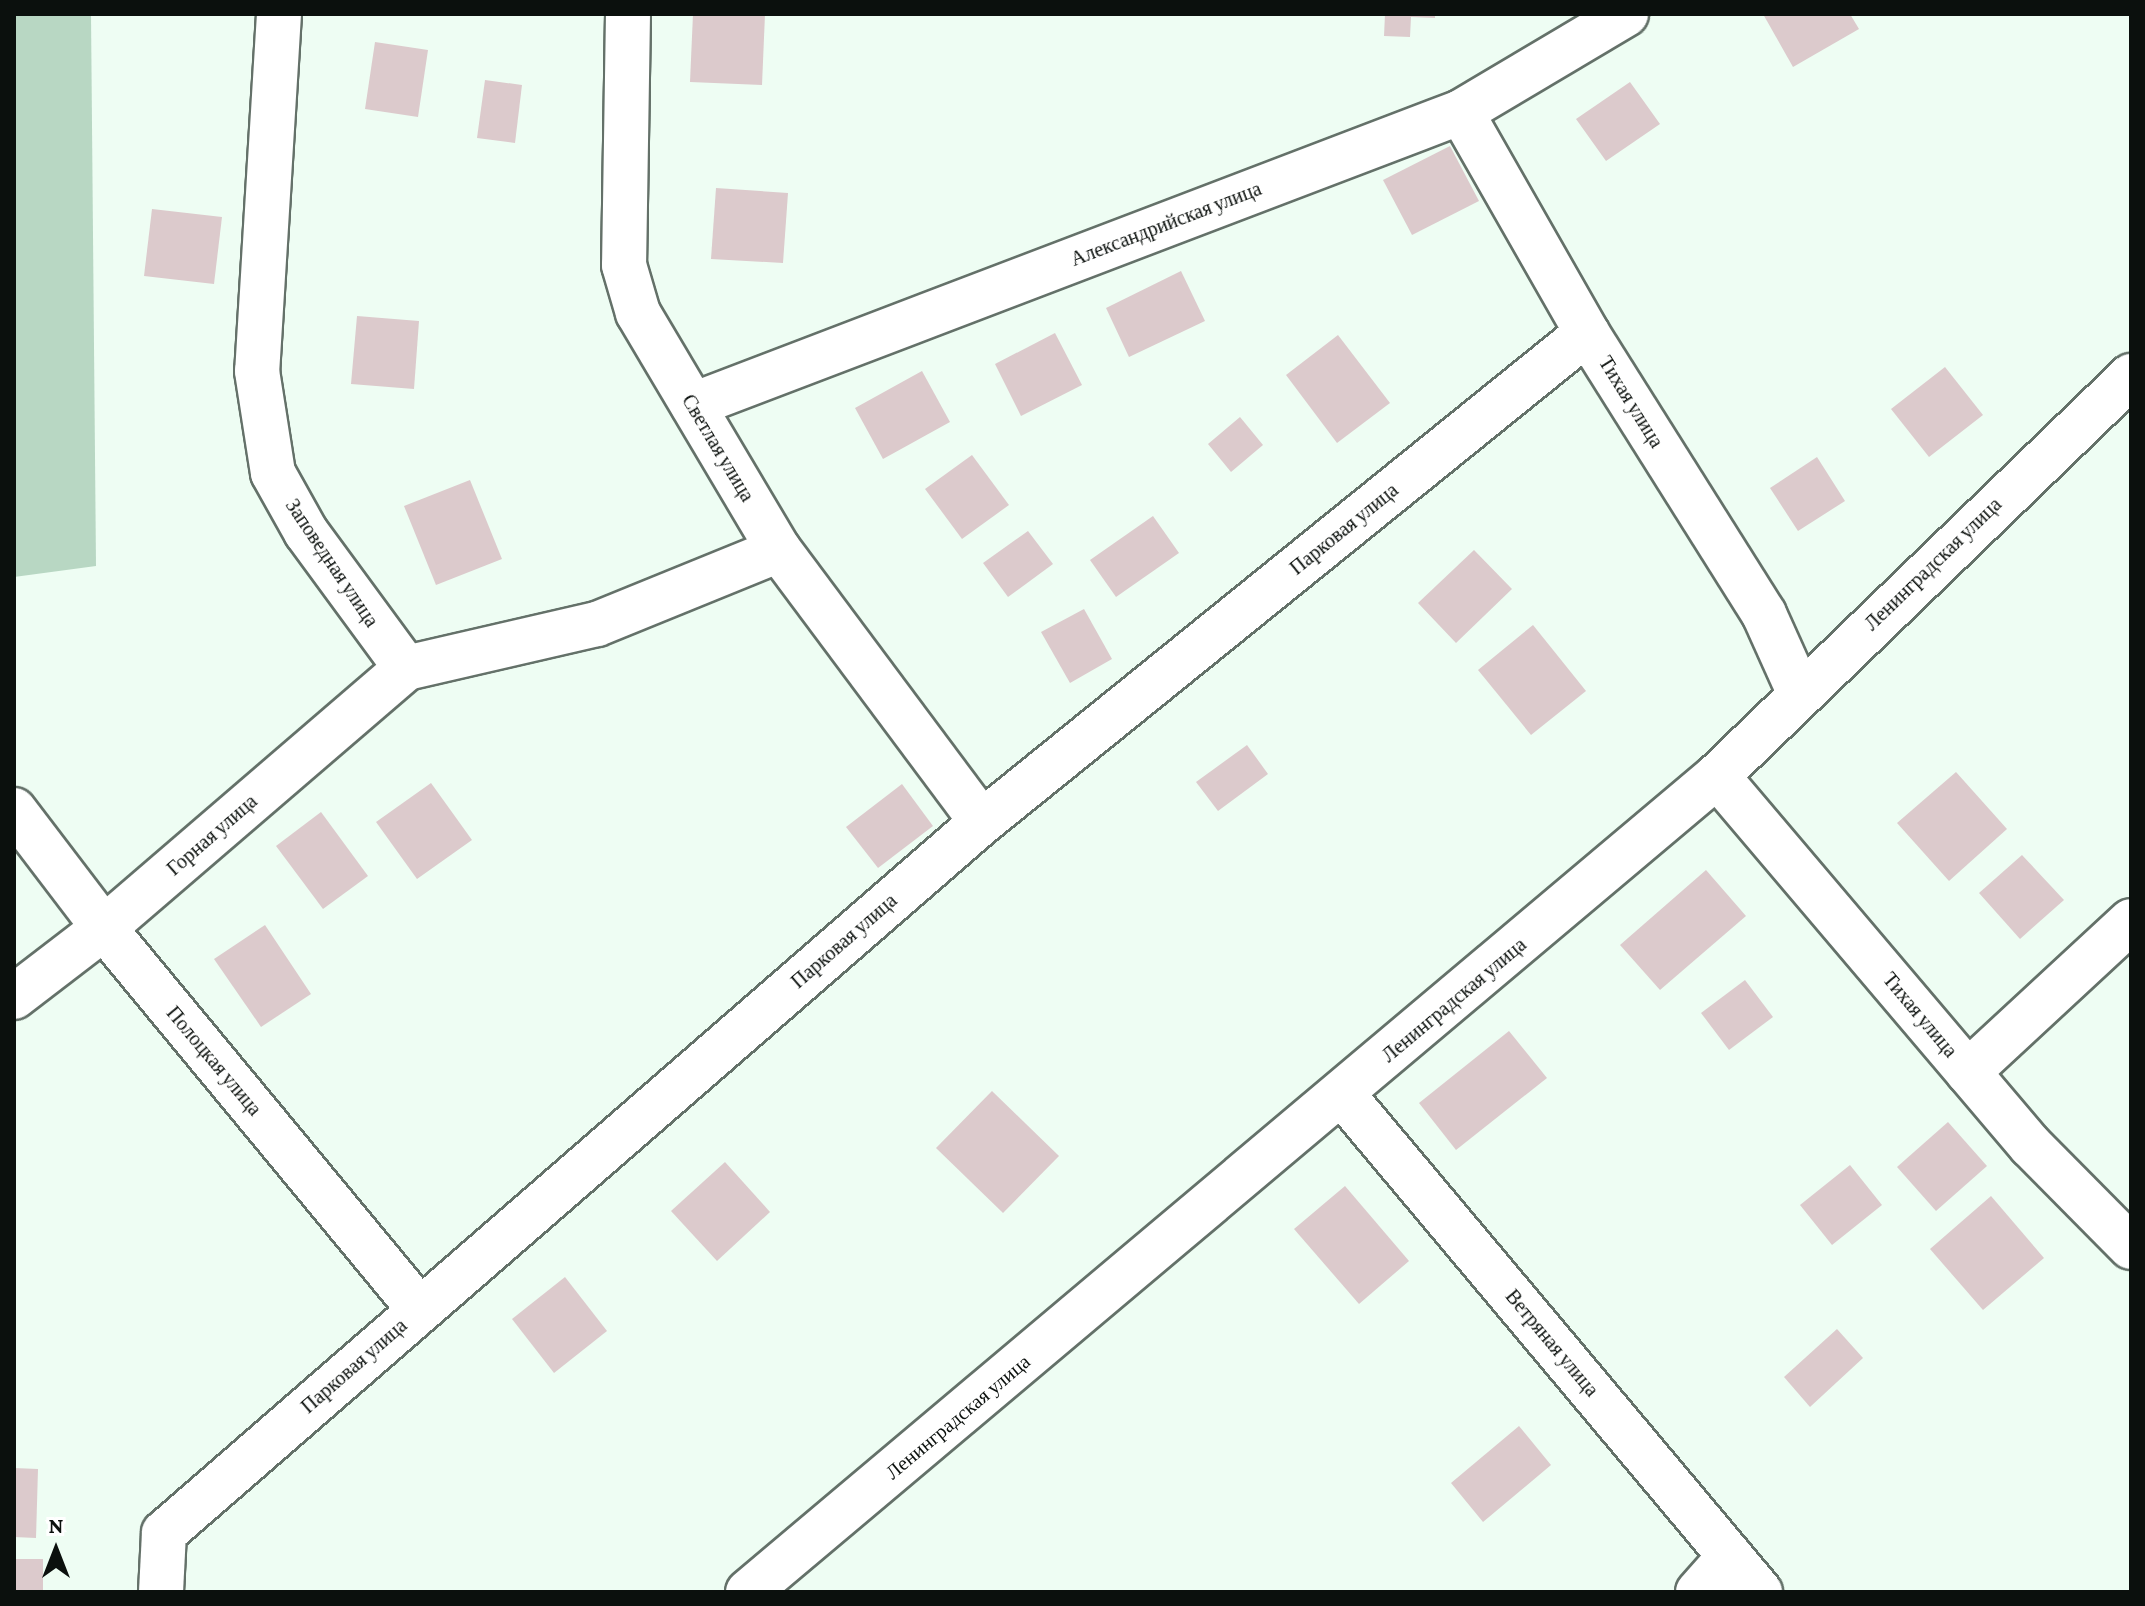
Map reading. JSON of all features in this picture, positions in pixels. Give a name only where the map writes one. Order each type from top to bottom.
[{"type":"street","name":"Заповедная улица","points":[[279,14],[257,371],[273,473],[306,532],[406,668]]},
{"type":"street","name":"Светлая улица","points":[[628,14],[624,265],[638,313],[779,550],[982,822]]},
{"type":"street","name":"Александрийская улица","points":[[693,405],[1461,112],[1626,14]]},
{"type":"street","name":"Тихая улица","points":[[1461,112],[1587,333],[1764,614],[1799,692]]},
{"type":"street","name":"Парковая улица","points":[[161,1592],[164,1533],[982,822],[1587,333]]},
{"type":"street","name":"Ленинградская улица","points":[[748,1592],[1343,1095],[1717,776],[1799,692],[2131,376]]},
{"type":"street","points":[[406,668],[597,624],[779,550]]},
{"type":"street","name":"Горная улица","points":[[14,997],[104,928],[406,668]]},
{"type":"street","name":"Тихая улица","points":[[1717,776],[2031,1146],[2131,1247]]},
{"type":"street","name":"Полоцкая улица","points":[[14,810],[104,928],[419,1309]]},
{"type":"street","points":[[1968,1072],[2131,921]]},
{"type":"street","name":"Ветряная улица","points":[[1343,1095],[1760,1592]]},
{"type":"street","points":[[1698,1592],[1730,1556]]},
{"type":"green space","points":[[14,14],[91,14],[96,566],[14,577]]},
{"type":"building","points":[[693,14],[765,14],[762,85],[690,82]]},
{"type":"building","points":[[1385,14],[1435,14],[1435,18],[1411,17],[1410,37],[1384,36]]},
{"type":"building","points":[[1763,14],[1850,14],[1859,29],[1793,67]]},
{"type":"building","points":[[375,42],[428,50],[418,117],[365,109]]},
{"type":"building","points":[[485,80],[522,85],[515,143],[477,138]]},
{"type":"building","points":[[1630,82],[1660,124],[1606,161],[1576,119]]},
{"type":"building","points":[[1450,146],[1479,201],[1412,235],[1383,180]]},
{"type":"building","points":[[716,188],[788,193],[783,263],[711,259]]},
{"type":"building","points":[[152,209],[222,217],[214,284],[144,276]]},
{"type":"building","points":[[1181,271],[1205,321],[1129,357],[1106,308]]},
{"type":"building","points":[[357,316],[419,321],[414,389],[351,384]]},
{"type":"building","points":[[1055,333],[1082,385],[1021,416],[995,364]]},
{"type":"building","points":[[1338,335],[1390,403],[1337,443],[1286,375]]},
{"type":"building","points":[[1945,367],[1983,415],[1929,457],[1891,409]]},
{"type":"building","points":[[922,371],[950,422],[883,459],[855,408]]},
{"type":"building","points":[[1240,417],[1263,445],[1231,472],[1208,444]]},
{"type":"building","points":[[972,455],[1009,505],[962,539],[925,489]]},
{"type":"building","points":[[1817,457],[1845,501],[1798,531],[1770,488]]},
{"type":"building","points":[[470,480],[502,559],[436,585],[404,506]]},
{"type":"building","points":[[1153,516],[1179,553],[1116,597],[1090,560]]},
{"type":"building","points":[[1028,531],[1053,564],[1008,597],[983,563]]},
{"type":"building","points":[[1474,550],[1512,589],[1456,643],[1418,603]]},
{"type":"building","points":[[1084,609],[1112,659],[1070,683],[1041,632]]},
{"type":"building","points":[[1533,625],[1586,691],[1531,735],[1478,670]]},
{"type":"building","points":[[1247,745],[1268,774],[1218,811],[1196,782]]},
{"type":"building","points":[[1956,772],[2007,829],[1949,881],[1897,823]]},
{"type":"building","points":[[431,783],[472,840],[417,879],[376,822]]},
{"type":"building","points":[[902,784],[933,826],[878,868],[846,827]]},
{"type":"building","points":[[321,812],[368,876],[323,909],[276,846]]},
{"type":"building","points":[[2022,855],[2064,900],[2020,939],[1979,893]]},
{"type":"building","points":[[1706,870],[1746,916],[1660,990],[1620,945]]},
{"type":"building","points":[[265,925],[311,994],[261,1027],[214,959]]},
{"type":"building","points":[[1745,980],[1773,1017],[1729,1050],[1701,1013]]},
{"type":"building","points":[[1509,1031],[1547,1078],[1456,1150],[1419,1103]]},
{"type":"building","points":[[992,1091],[1059,1156],[1003,1213],[936,1148]]},
{"type":"building","points":[[1948,1122],[1987,1166],[1936,1211],[1897,1167]]},
{"type":"building","points":[[725,1162],[770,1212],[717,1261],[671,1211]]},
{"type":"building","points":[[1850,1165],[1882,1205],[1832,1245],[1800,1205]]},
{"type":"building","points":[[1345,1186],[1409,1261],[1359,1304],[1294,1229]]},
{"type":"building","points":[[1991,1196],[2044,1258],[1983,1310],[1930,1249]]},
{"type":"building","points":[[565,1277],[607,1331],[554,1373],[512,1319]]},
{"type":"building","points":[[1837,1329],[1863,1358],[1810,1407],[1784,1377]]},
{"type":"building","points":[[1519,1426],[1551,1465],[1483,1522],[1451,1483]]},
{"type":"building","points":[[14,1468],[38,1469],[36,1538],[14,1537]]},
{"type":"building","points":[[14,1559],[43,1559],[43,1592],[14,1592]]}]
